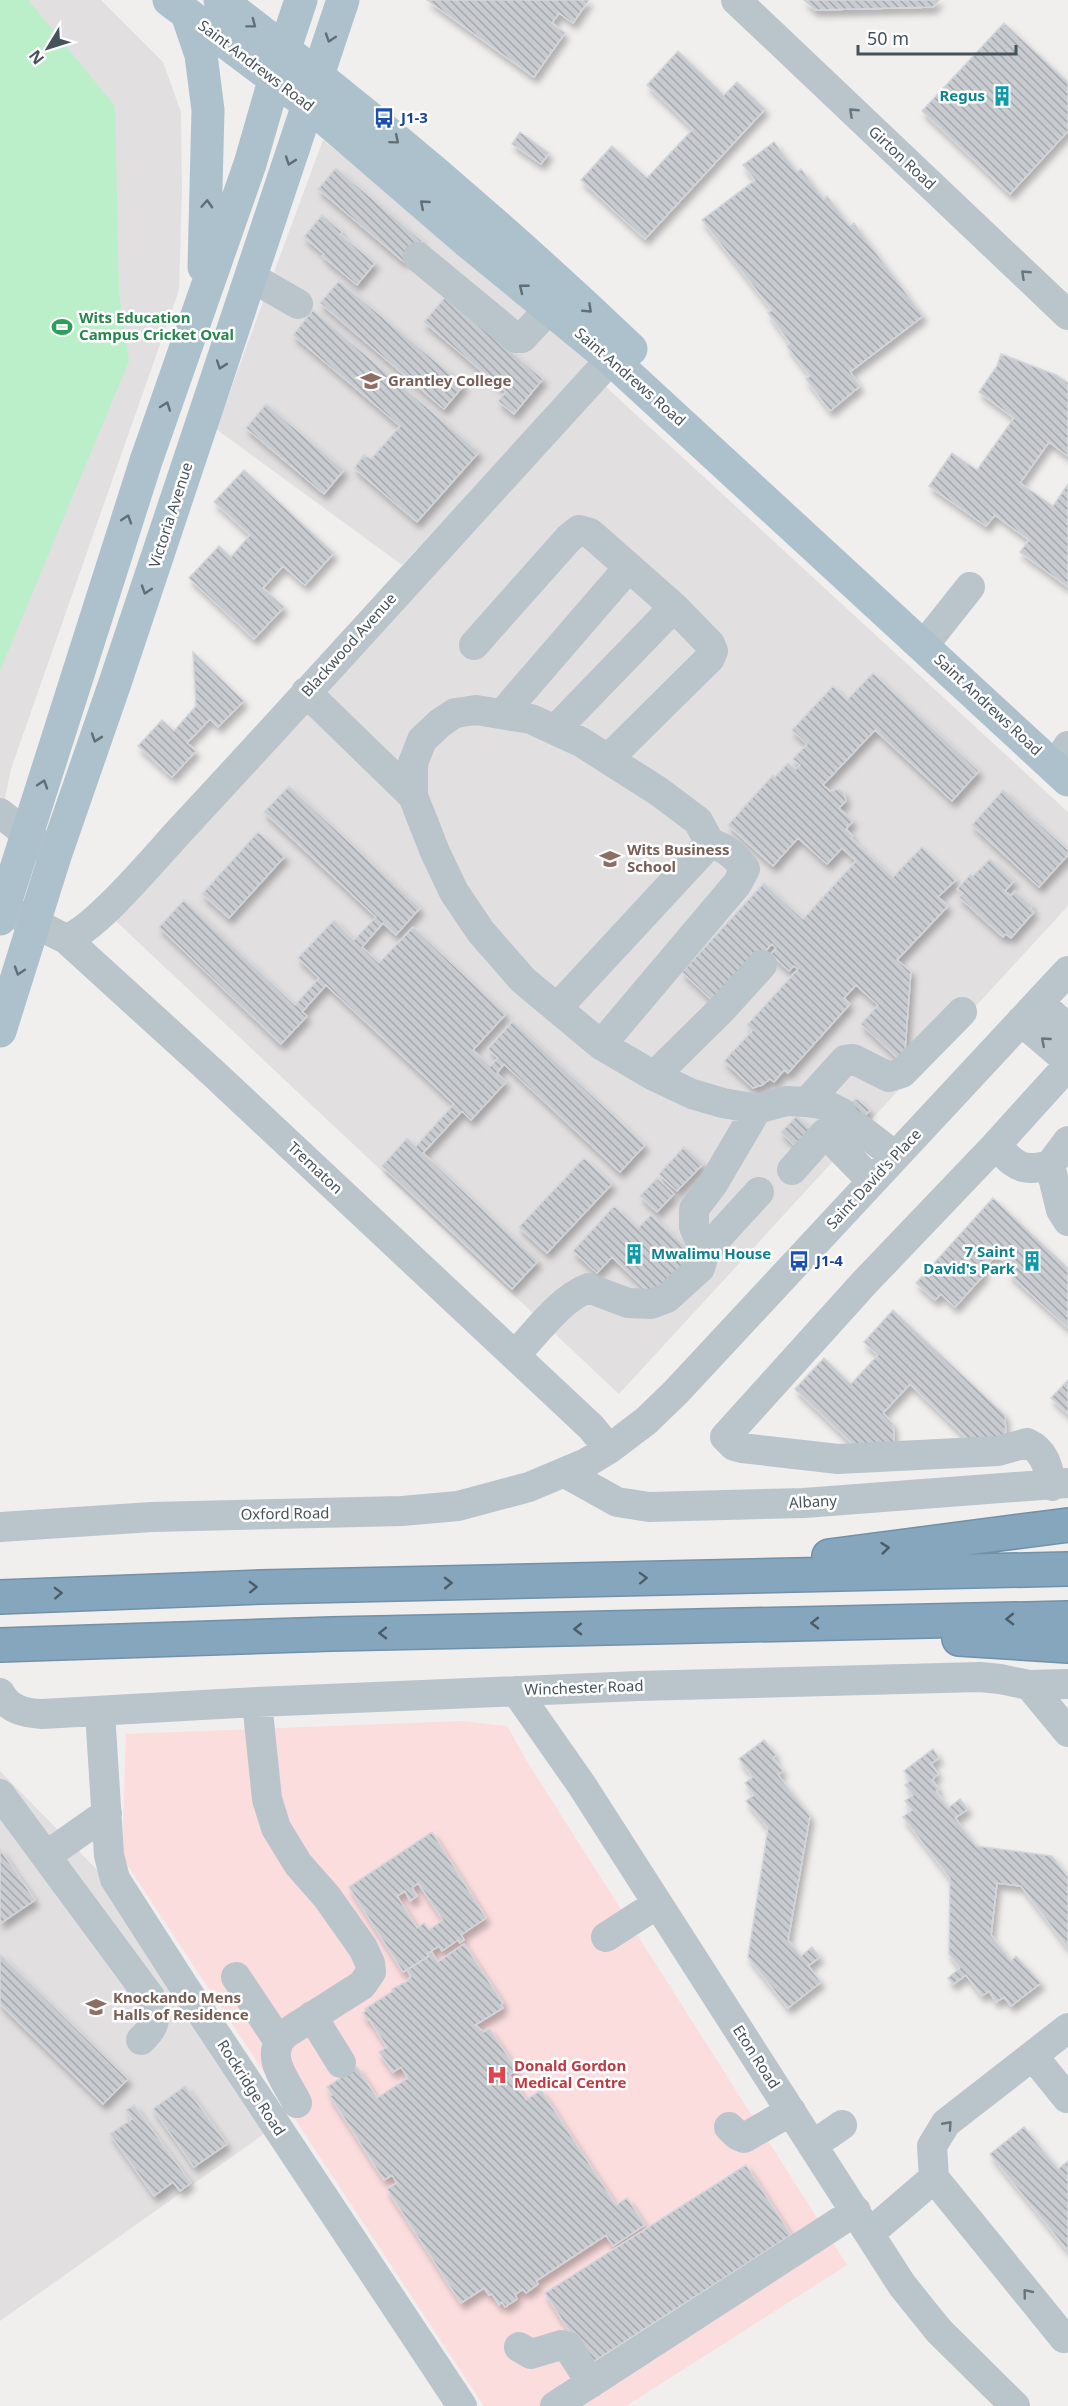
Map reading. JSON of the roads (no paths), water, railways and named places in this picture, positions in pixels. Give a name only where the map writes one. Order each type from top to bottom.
[{"type":"highway","points":[[767,1574],[828,1556],[863,1550],[1068,1525]]},
{"type":"highway","points":[[0,1597],[249,1587],[1068,1569]]},
{"type":"highway","points":[[0,1645],[320,1634],[1068,1618]]},
{"type":"highway","points":[[864,1622],[925,1635],[965,1640],[1068,1646]]},
{"type":"main road","name":"Saint Andrews Road","points":[[220,0],[285,49],[314,91],[469,243],[549,309],[618,350]]},
{"type":"main road","points":[[2,914],[146,461],[250,164],[301,0]]},
{"type":"main road","name":"Victoria Avenue","points":[[0,1031],[56,856],[343,0]]},
{"type":"main road","name":"Saint Andrews Road","points":[[178,7],[274,81],[314,91],[484,215],[618,350],[929,638],[1065,760]]},
{"type":"main road","points":[[178,7],[201,54],[208,110],[208,190],[202,305]]},
{"type":"street","name":"Girton Road","points":[[736,0],[1068,315]]},
{"type":"street","points":[[418,257],[516,338],[522,338],[549,309]]},
{"type":"street","points":[[251,277],[297,304]]},
{"type":"street","name":"Blackwood Avenue","points":[[66,939],[77,936],[106,909],[618,350]]},
{"type":"street","points":[[474,645],[569,538],[579,530],[590,533],[674,607],[710,644],[713,651],[710,658],[608,759]]},
{"type":"street","points":[[503,713],[629,567]]},
{"type":"street","points":[[929,638],[970,587]]},
{"type":"street","points":[[555,730],[674,607]]},
{"type":"street","points":[[306,692],[413,796]]},
{"type":"street","points":[[601,1045],[737,884],[745,869],[736,856],[723,847],[710,843],[698,821],[658,791],[581,742],[531,719],[476,710],[455,713],[422,740],[412,763],[413,796],[435,852],[454,892],[481,932],[523,980],[601,1045],[654,1076],[693,1094],[723,1103],[757,1108],[796,1101],[845,1060],[853,1059],[889,1077],[902,1073],[962,1012]]},
{"type":"street","points":[[0,813],[56,856]]},
{"type":"street","points":[[557,1008],[710,843]]},
{"type":"street","name":"Trematon","points":[[2,914],[66,939],[220,1079],[515,1355],[591,1427],[609,1449]]},
{"type":"street","points":[[654,1076],[722,1009],[762,965]]},
{"type":"street","name":"Saint David's Place","points":[[565,1473],[609,1449],[646,1421],[676,1392],[1068,971]]},
{"type":"street","points":[[1030,1011],[1068,1029]]},
{"type":"street","points":[[1030,1011],[1065,1067],[995,1146],[864,1282],[725,1437],[734,1446],[742,1448],[838,1459],[998,1451],[1027,1443],[1035,1446],[1045,1458],[1060,1484]]},
{"type":"street","points":[[796,1101],[895,1156]]},
{"type":"street","points":[[705,1251],[694,1227],[694,1209],[713,1184],[757,1108]]},
{"type":"street","points":[[792,1170],[841,1124]]},
{"type":"street","points":[[841,1124],[872,1181]]},
{"type":"street","points":[[995,1146],[1027,1170],[1050,1166],[1068,1142]]},
{"type":"street","points":[[1050,1166],[1060,1210],[1068,1221]]},
{"type":"street","points":[[515,1355],[578,1292],[588,1288],[628,1303],[651,1304],[666,1298],[700,1268],[705,1251],[759,1192]]},
{"type":"street","points":[[1016,1488],[1021,1456],[1027,1443]]},
{"type":"street","name":"Albany","points":[[565,1473],[617,1502],[649,1507],[804,1503],[1060,1484]]},
{"type":"street","name":"Oxford Road","points":[[0,1527],[152,1517],[402,1511],[458,1506],[518,1491],[565,1473]]},
{"type":"street","name":"Winchester Road","points":[[100,1712],[257,1702],[516,1691],[944,1677],[1000,1678],[1029,1686],[1068,1684]]},
{"type":"street","points":[[1029,1686],[1068,1732]]},
{"type":"street","name":"Eton Road","points":[[516,1691],[580,1784],[921,2311],[1015,2406]]},
{"type":"street","points":[[1,1695],[14,1708],[28,1713],[100,1712]]},
{"type":"street","points":[[257,1702],[267,1799],[276,1827],[298,1864],[327,1898],[363,1948],[370,1963],[371,1972],[362,1985],[278,2040],[274,2051],[277,2063],[297,2103]]},
{"type":"street","name":"Rockridge Road","points":[[100,1712],[109,1856],[115,1879],[462,2406]]},
{"type":"street","points":[[0,1794],[150,1997],[155,2019],[152,2030],[141,2040]]},
{"type":"street","points":[[46,1856],[107,1813]]},
{"type":"street","points":[[606,1937],[657,1904]]},
{"type":"street","points":[[236,1977],[278,2040]]},
{"type":"street","points":[[312,2016],[340,2063]]},
{"type":"street","points":[[1064,2338],[934,2178],[932,2146],[946,2124],[1068,2028]]},
{"type":"street","points":[[1033,2056],[1067,2098]]},
{"type":"street","points":[[729,2127],[744,2138],[791,2111]]},
{"type":"street","points":[[813,2145],[842,2125]]},
{"type":"street","points":[[555,2406],[934,2178]]},
{"type":"street","points":[[519,2347],[531,2354],[561,2344],[568,2347],[591,2383]]},
{"type":"place","name":"Regus","points":[[1002,96]]},
{"type":"place","name":"J1-3","points":[[384,118]]},
{"type":"place","name":"Wits Education Campus Cricket Oval","points":[[62,327]]},
{"type":"place","name":"Grantley College","points":[[371,381]]},
{"type":"place","name":"Wits Business School","points":[[610,859]]},
{"type":"place","name":"Mwalimu House","points":[[634,1254]]},
{"type":"place","name":"J1-4","points":[[799,1261]]},
{"type":"place","name":"7 Saint David's Park","points":[[1032,1261]]},
{"type":"place","name":"Knockando Mens Halls of Residence","points":[[96,2007]]},
{"type":"place","name":"Donald Gordon Medical Centre","points":[[497,2075]]}]
